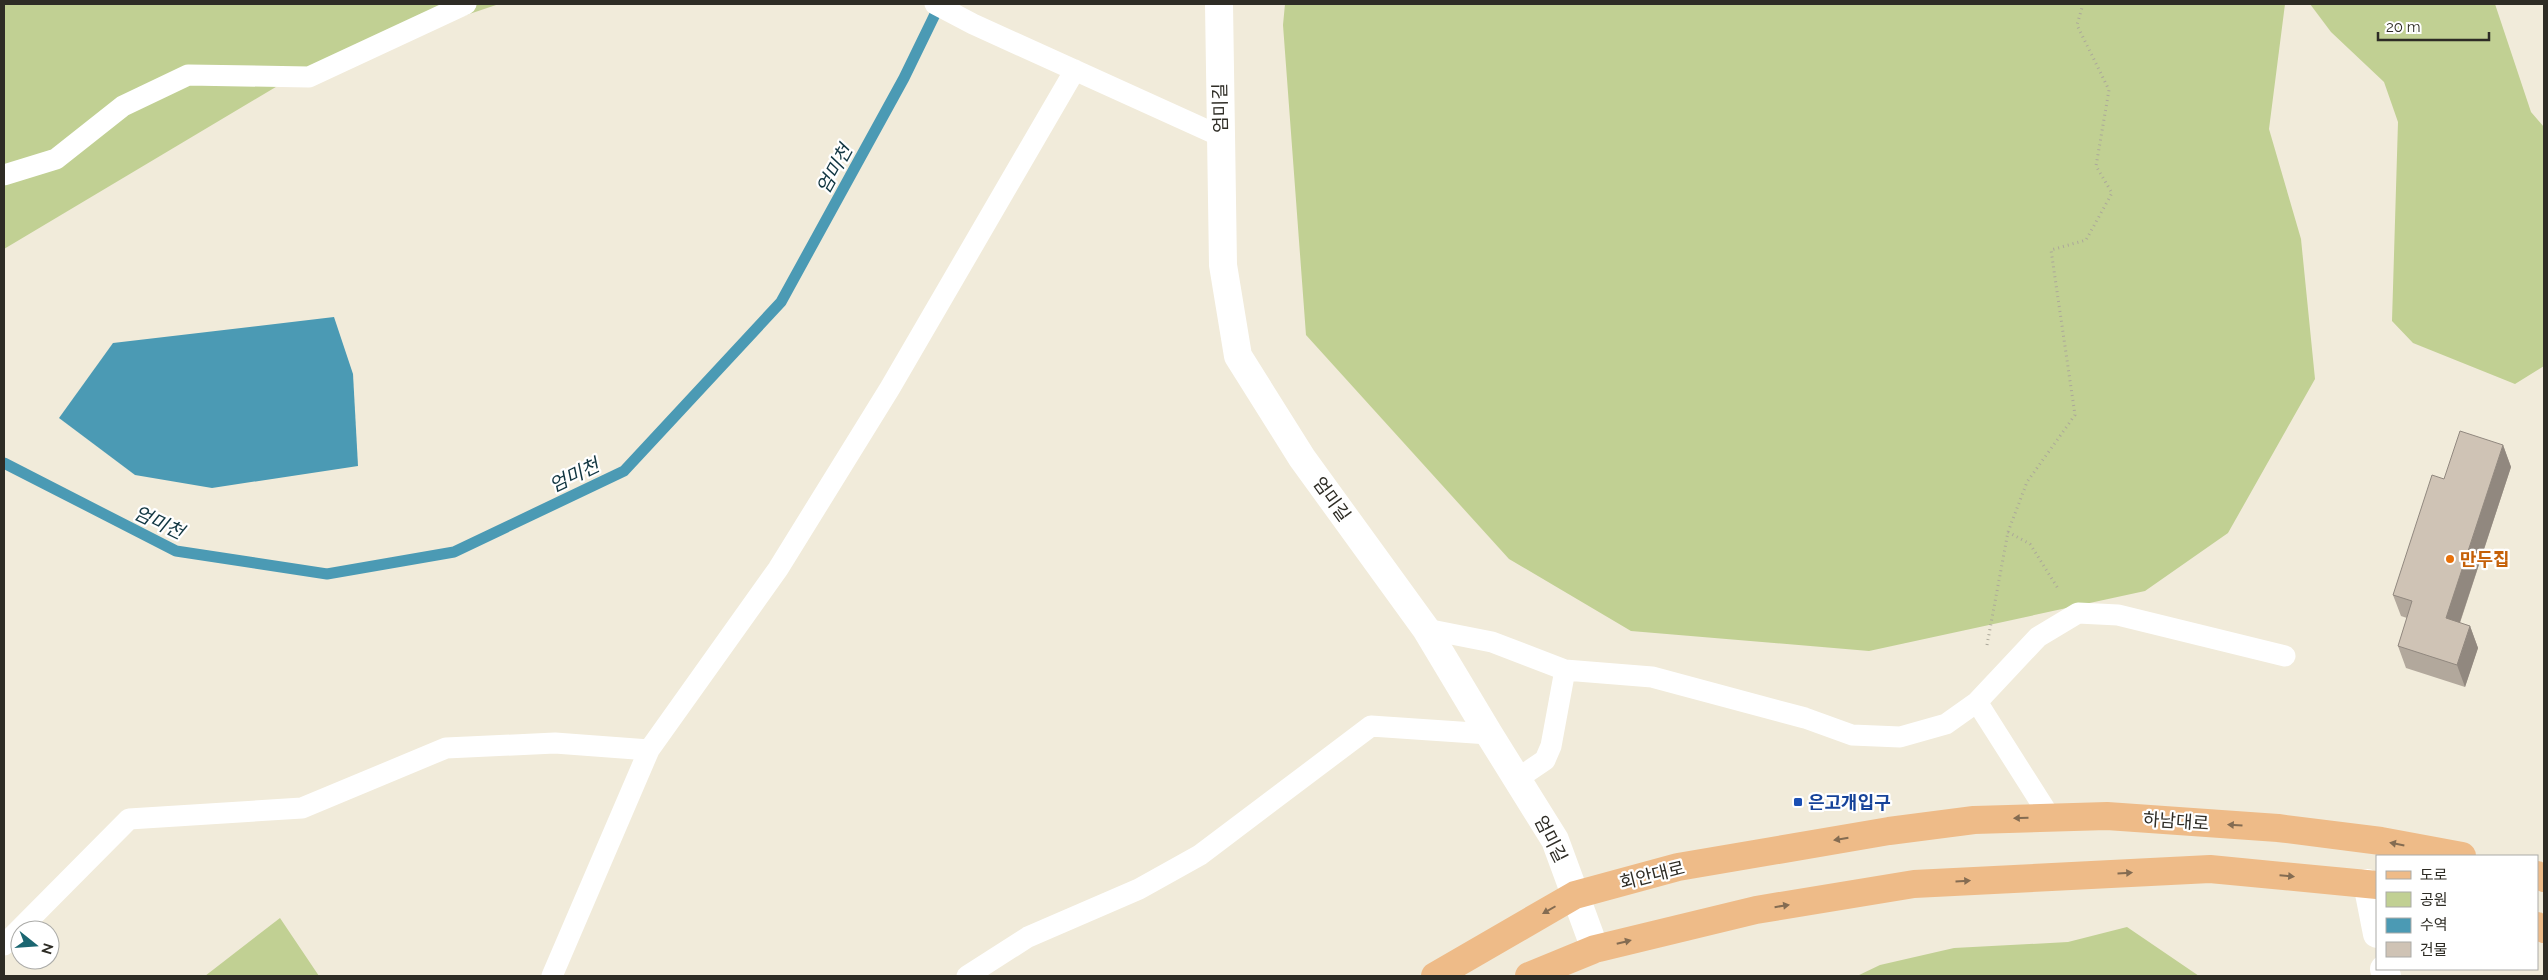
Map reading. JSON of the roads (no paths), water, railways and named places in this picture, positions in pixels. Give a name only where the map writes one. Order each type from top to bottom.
[{"type":"main road","name":"하남대로","points":[[1889,831],[1974,820],[2107,816],[2278,828],[2381,841],[2457,855]]},
{"type":"main road","name":"회안대로","points":[[1435,976],[1575,895],[1678,866],[1889,831]]},
{"type":"main road","points":[[1529,976],[1595,949],[1756,910],[1914,884],[2210,869],[2372,884]]},
{"type":"street","name":"엄미길","points":[[1219,4],[1220,136],[1224,265],[1238,356],[1302,458],[1426,629],[1555,840],[1595,949]]},
{"type":"street","points":[[2372,884],[2376,924]]},
{"type":"lane","points":[[4,175],[56,159],[123,106],[188,75],[309,77],[466,4]]},
{"type":"lane","points":[[935,4],[1220,136]]},
{"type":"lane","points":[[552,976],[649,750],[778,569],[890,388],[1075,70]]},
{"type":"lane","points":[[1426,629],[1492,642],[1565,670],[1652,677],[1805,718],[1852,735],[1900,738],[1946,724],[1976,702],[2038,637],[2078,614],[2118,615],[2285,656]]},
{"type":"lane","points":[[1517,779],[1545,760],[1565,670]]},
{"type":"lane","points":[[1976,702],[2050,817]]},
{"type":"lane","points":[[967,976],[1028,937],[1139,889],[1200,855],[1371,726],[1489,734]]},
{"type":"lane","points":[[4,944],[130,819],[302,808],[446,748],[555,743],[649,750]]},
{"type":"water","points":[[334,317],[353,374],[358,466],[212,488],[135,475],[59,418],[113,343]]},
{"type":"waterway","name":"엄미천","points":[[4,463],[176,551],[327,574],[454,552],[624,471],[781,302],[904,78],[940,4]]},
{"type":"place","name":"만두집","points":[[2450,559]]},
{"type":"place","name":"은고개입구","points":[[1798,802]]}]
